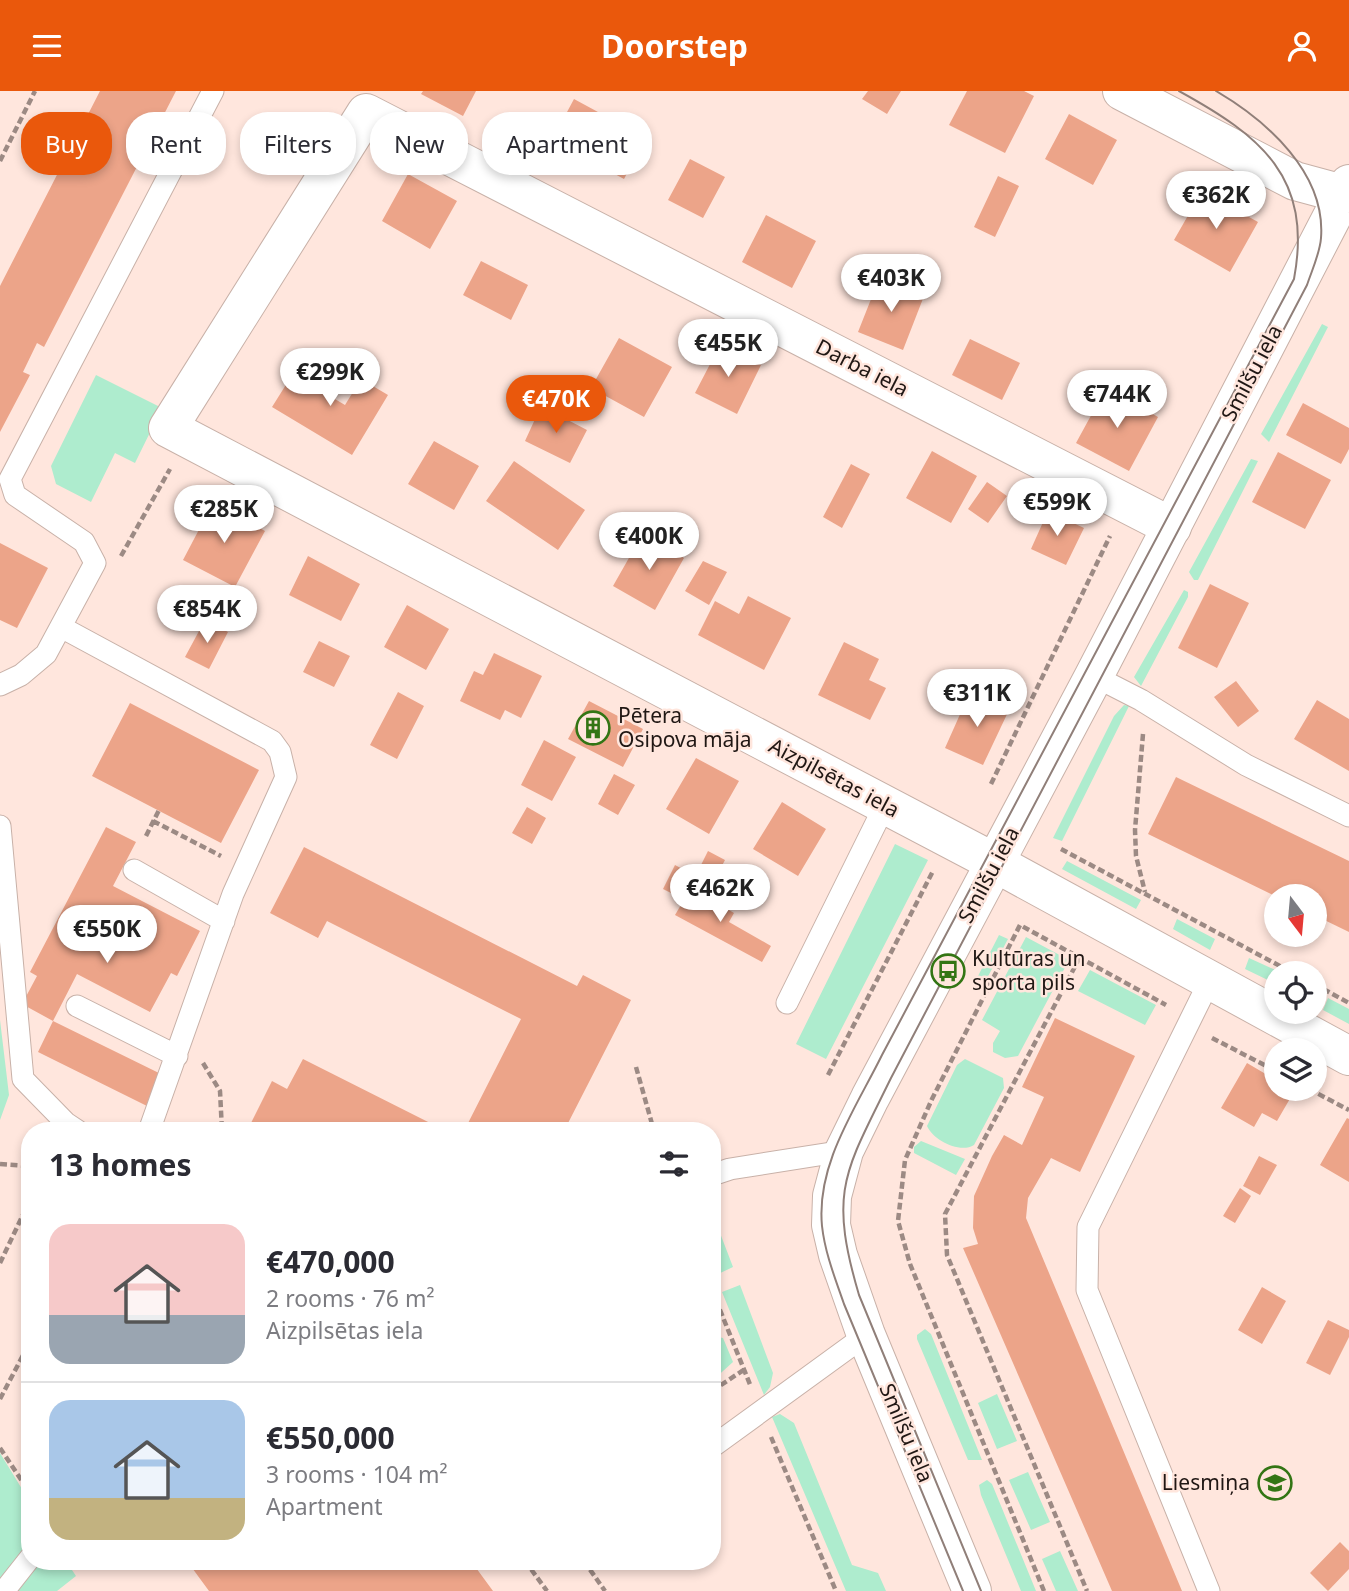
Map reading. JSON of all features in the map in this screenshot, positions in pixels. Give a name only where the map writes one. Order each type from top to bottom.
[{"type":"street","points":[[1122,91],[1295,181],[1347,192]]},
{"type":"street","name":"Darba iela","points":[[178,433],[366,113],[1172,527]]},
{"type":"street","name":"Smilšu iela","points":[[962,1587],[838,1255],[831,1225],[832,1196],[844,1151],[1347,192]]},
{"type":"street","name":"Aizpilsētas iela","points":[[178,433],[996,863],[1349,1056]]},
{"type":"lane","points":[[0,685],[21,675],[46,654],[94,563],[84,542],[15,495],[10,479],[213,91]]},
{"type":"lane","points":[[61,627],[272,741],[280,752],[286,777],[245,867],[152,1122]]},
{"type":"lane","points":[[1094,675],[1141,700],[1246,765],[1349,816]]},
{"type":"lane","points":[[787,1003],[885,805]]},
{"type":"lane","points":[[0,827],[23,1079],[64,1122]]},
{"type":"lane","points":[[134,870],[224,922]]},
{"type":"lane","points":[[1209,1591],[1087,1290],[1087,1227],[1210,979]]},
{"type":"lane","points":[[78,1006],[177,1056]]},
{"type":"lane","points":[[721,1172],[844,1151]]},
{"type":"lane","points":[[721,1440],[866,1335]]},
{"type":"lane","points":[[4,1591],[21,1569]]},
{"type":"path","points":[[0,161],[35,91]]},
{"type":"path","points":[[94,563],[112,573],[178,433]]},
{"type":"path","points":[[988,792],[1126,503]]},
{"type":"path","points":[[1141,729],[1144,740],[1135,830],[1136,856],[1145,893]]},
{"type":"path","points":[[146,836],[159,810]]},
{"type":"path","points":[[153,821],[245,867]]},
{"type":"path","points":[[828,1075],[949,840]]},
{"type":"path","points":[[1061,849],[1271,961]]},
{"type":"path","points":[[1044,1591],[910,1264],[898,1221],[905,1160],[932,1099],[1020,925],[1162,1002],[1186,1025],[1264,1065]]},
{"type":"path","points":[[1080,957],[945,1214],[947,1255],[1087,1591]]},
{"type":"path","points":[[1327,991],[1349,1003]]},
{"type":"path","points":[[186,1033],[220,1091],[222,1122]]},
{"type":"path","points":[[636,1067],[651,1122]]},
{"type":"path","points":[[1327,1098],[1349,1109]]},
{"type":"path","points":[[0,1164],[21,1165]]},
{"type":"path","points":[[0,1263],[21,1218]]},
{"type":"path","points":[[0,1399],[21,1359]]},
{"type":"path","points":[[721,1385],[745,1369]]},
{"type":"path","points":[[0,1448],[21,1480]]},
{"type":"path","points":[[532,1570],[547,1591]]},
{"type":"path","points":[[590,1570],[605,1591]]},
{"type":"green space","points":[[1322,324],[1328,327],[1269,442],[1261,434]]},
{"type":"green space","points":[[96,375],[162,408],[135,463],[115,453],[91,502],[56,484],[51,466]]},
{"type":"green space","points":[[1251,459],[1258,461],[1198,580],[1194,580],[1189,572]]},
{"type":"green space","points":[[1184,590],[1188,592],[1188,597],[1141,686],[1134,677]]},
{"type":"green space","points":[[1124,705],[1129,706],[1062,841],[1053,838],[1114,716]]},
{"type":"green space","points":[[895,844],[928,860],[826,1059],[796,1044]]},
{"type":"green space","points":[[1067,861],[1141,900],[1136,909],[1062,869]]},
{"type":"green space","points":[[1177,919],[1215,939],[1210,950],[1173,929]]},
{"type":"green space","points":[[999,935],[1008,939],[985,982],[977,978]]},
{"type":"green space","points":[[1026,937],[1069,960],[1018,1056],[1005,1058],[993,1052],[993,1043],[1000,1031],[982,1020]]},
{"type":"green space","points":[[1249,958],[1264,965],[1264,978],[1245,969]]},
{"type":"green space","points":[[1090,970],[1156,1005],[1145,1025],[1078,991]]},
{"type":"green space","points":[[1328,998],[1349,1009],[1349,1024],[1327,1012]]},
{"type":"green space","points":[[0,1020],[9,1095],[0,1120]]},
{"type":"green space","points":[[965,1059],[1003,1078],[1004,1088],[974,1145],[962,1148],[941,1141],[927,1126],[957,1065]]},
{"type":"green space","points":[[921,1141],[965,1159],[956,1175],[914,1153],[914,1147]]},
{"type":"green space","points":[[721,1236],[733,1267],[721,1273]]},
{"type":"green space","points":[[740,1285],[773,1373],[770,1387],[764,1395],[722,1292]]},
{"type":"green space","points":[[925,1329],[931,1334],[982,1460],[968,1460],[917,1339],[917,1335]]},
{"type":"green space","points":[[721,1338],[723,1338],[733,1362],[721,1373]]},
{"type":"green space","points":[[997,1394],[1017,1441],[997,1449],[978,1403]]},
{"type":"green space","points":[[780,1414],[794,1423],[852,1565],[878,1573],[886,1591],[846,1591],[772,1417]]},
{"type":"green space","points":[[0,1453],[21,1487],[21,1570],[72,1570],[76,1576],[57,1591],[0,1591]]},
{"type":"green space","points":[[1028,1472],[1050,1522],[1031,1530],[1009,1480]]},
{"type":"green space","points":[[987,1480],[992,1484],[1036,1591],[1021,1591],[981,1495],[979,1485]]},
{"type":"green space","points":[[1060,1551],[1078,1591],[1056,1591],[1042,1559]]},
{"type":"building","points":[[100,91],[176,91],[165,112],[126,112],[126,175],[133,175],[44,347],[37,343],[23,372],[30,375],[0,432],[0,286],[57,175],[112,175],[112,112],[89,112]]},
{"type":"building","points":[[423,91],[476,91],[465,112],[455,112],[421,94]]},
{"type":"building","points":[[868,91],[901,91],[887,114],[862,99]]},
{"type":"building","points":[[967,91],[1024,91],[1034,96],[1005,153],[949,125]]},
{"type":"building","points":[[574,99],[598,112],[567,112]]},
{"type":"building","points":[[1069,114],[1117,140],[1093,185],[1045,159]]},
{"type":"building","points":[[690,159],[725,177],[703,218],[668,200]]},
{"type":"building","points":[[407,175],[457,201],[430,249],[382,221]]},
{"type":"building","points":[[998,176],[1019,186],[995,237],[974,227]]},
{"type":"building","points":[[1202,191],[1258,222],[1230,272],[1174,240]]},
{"type":"building","points":[[766,215],[816,241],[792,288],[742,262]]},
{"type":"building","points":[[481,261],[528,285],[511,320],[463,295]]},
{"type":"building","points":[[879,279],[924,296],[903,350],[858,332]]},
{"type":"building","points":[[619,338],[672,367],[644,417],[591,388]]},
{"type":"building","points":[[970,339],[1020,363],[1002,400],[952,375]]},
{"type":"building","points":[[720,345],[761,365],[737,414],[695,393]]},
{"type":"building","points":[[299,364],[335,385],[328,395],[345,405],[361,379],[388,395],[352,455],[272,407]]},
{"type":"building","points":[[1106,388],[1158,417],[1129,471],[1076,443]]},
{"type":"building","points":[[1303,403],[1349,428],[1349,449],[1341,464],[1286,435]]},
{"type":"building","points":[[541,406],[587,430],[570,463],[525,441]]},
{"type":"building","points":[[434,441],[479,466],[454,510],[408,484]]},
{"type":"building","points":[[932,451],[977,476],[951,523],[906,498]]},
{"type":"building","points":[[1278,452],[1331,480],[1305,529],[1252,502]]},
{"type":"building","points":[[514,461],[585,510],[558,550],[486,501]]},
{"type":"building","points":[[851,464],[870,474],[842,528],[823,517]]},
{"type":"building","points":[[987,482],[1007,496],[988,523],[968,509]]},
{"type":"building","points":[[213,503],[265,531],[235,587],[183,560]]},
{"type":"building","points":[[1048,511],[1084,528],[1066,565],[1031,549]]},
{"type":"building","points":[[642,535],[684,558],[655,610],[613,586]]},
{"type":"building","points":[[0,543],[48,568],[17,628],[0,620]]},
{"type":"building","points":[[308,556],[360,584],[341,621],[289,595]]},
{"type":"building","points":[[703,561],[727,572],[709,605],[685,591]]},
{"type":"building","points":[[1210,584],[1249,603],[1217,668],[1178,648]]},
{"type":"building","points":[[748,596],[791,618],[764,670],[698,635],[715,601],[739,614]]},
{"type":"building","points":[[407,605],[449,629],[426,670],[384,647]]},
{"type":"building","points":[[205,620],[228,632],[209,669],[185,657]]},
{"type":"building","points":[[319,641],[350,656],[334,687],[303,672]]},
{"type":"building","points":[[844,642],[879,659],[869,680],[886,688],[870,720],[818,695]]},
{"type":"building","points":[[494,653],[542,676],[521,718],[505,710],[500,720],[460,701],[474,671],[483,675]]},
{"type":"building","points":[[1236,681],[1259,711],[1238,727],[1214,697]]},
{"type":"building","points":[[398,692],[424,706],[397,759],[370,745]]},
{"type":"building","points":[[970,692],[1009,710],[983,765],[945,748]]},
{"type":"building","points":[[1317,700],[1349,719],[1349,771],[1294,739]]},
{"type":"building","points":[[589,701],[643,729],[623,767],[568,739]]},
{"type":"building","points":[[130,703],[259,770],[221,843],[92,776]]},
{"type":"building","points":[[544,740],[576,757],[552,801],[521,785]]},
{"type":"building","points":[[696,758],[739,781],[709,834],[666,809]]},
{"type":"building","points":[[614,774],[635,785],[618,815],[598,804]]},
{"type":"building","points":[[1176,777],[1349,861],[1349,932],[1327,921],[1327,884],[1264,884],[1264,891],[1148,834]]},
{"type":"building","points":[[782,802],[826,829],[798,876],[753,849]]},
{"type":"building","points":[[527,807],[546,818],[532,844],[512,833]]},
{"type":"building","points":[[106,827],[136,842],[113,886],[200,931],[177,976],[171,973],[150,1012],[77,974],[53,1021],[22,1004],[37,976],[30,972]]},
{"type":"building","points":[[304,847],[577,986],[583,975],[631,1000],[569,1122],[469,1122],[521,1019],[327,921],[318,938],[270,913]]},
{"type":"building","points":[[708,851],[725,860],[713,883],[696,875]]},
{"type":"building","points":[[675,865],[692,874],[679,897],[663,889]]},
{"type":"building","points":[[691,888],[734,913],[729,922],[771,946],[762,962],[675,915]]},
{"type":"building","points":[[1055,1018],[1135,1056],[1080,1172],[1051,1158],[1028,1198],[1026,1218],[1182,1591],[1112,1591],[963,1248],[978,1244],[973,1228],[974,1196],[992,1156],[1004,1135],[1022,1145],[1044,1097],[1022,1087]]},
{"type":"building","points":[[53,1021],[163,1075],[147,1106],[38,1052]]},
{"type":"building","points":[[303,1059],[428,1122],[252,1122],[272,1081],[287,1089]]},
{"type":"building","points":[[1247,1063],[1264,1073],[1264,1101],[1289,1101],[1277,1121],[1262,1113],[1254,1127],[1221,1108]]},
{"type":"building","points":[[1347,1118],[1349,1119],[1349,1182],[1320,1165]]},
{"type":"building","points":[[1259,1156],[1277,1165],[1260,1195],[1243,1186]]},
{"type":"building","points":[[1240,1188],[1251,1196],[1235,1223],[1223,1216]]},
{"type":"building","points":[[1262,1287],[1286,1301],[1262,1344],[1238,1330]]},
{"type":"building","points":[[1328,1320],[1349,1330],[1349,1337],[1330,1375],[1306,1363]]},
{"type":"building","points":[[1340,1542],[1349,1551],[1349,1569],[1328,1591],[1310,1573]]},
{"type":"building","points":[[194,1570],[478,1570],[493,1591],[209,1591]]},
{"type":"tram line","points":[[963,1591],[844,1304],[825,1246],[822,1226],[825,1181],[831,1159],[850,1116],[1294,279],[1298,243],[1296,213],[1288,187],[1274,164],[1256,143],[1234,125],[1179,91]]},
{"type":"tram line","points":[[981,1591],[859,1295],[844,1230],[846,1182],[852,1160],[891,1078],[1307,285],[1316,262],[1321,238],[1320,214],[1314,192],[1303,171],[1290,151],[1255,117],[1216,91]]},
{"type":"place","name":"Pētera Osipova māja","points":[[593,728]]},
{"type":"place","name":"Kultūras un sporta pils","points":[[948,971]]},
{"type":"place","name":"Liesmiņa","points":[[1275,1483]]}]
